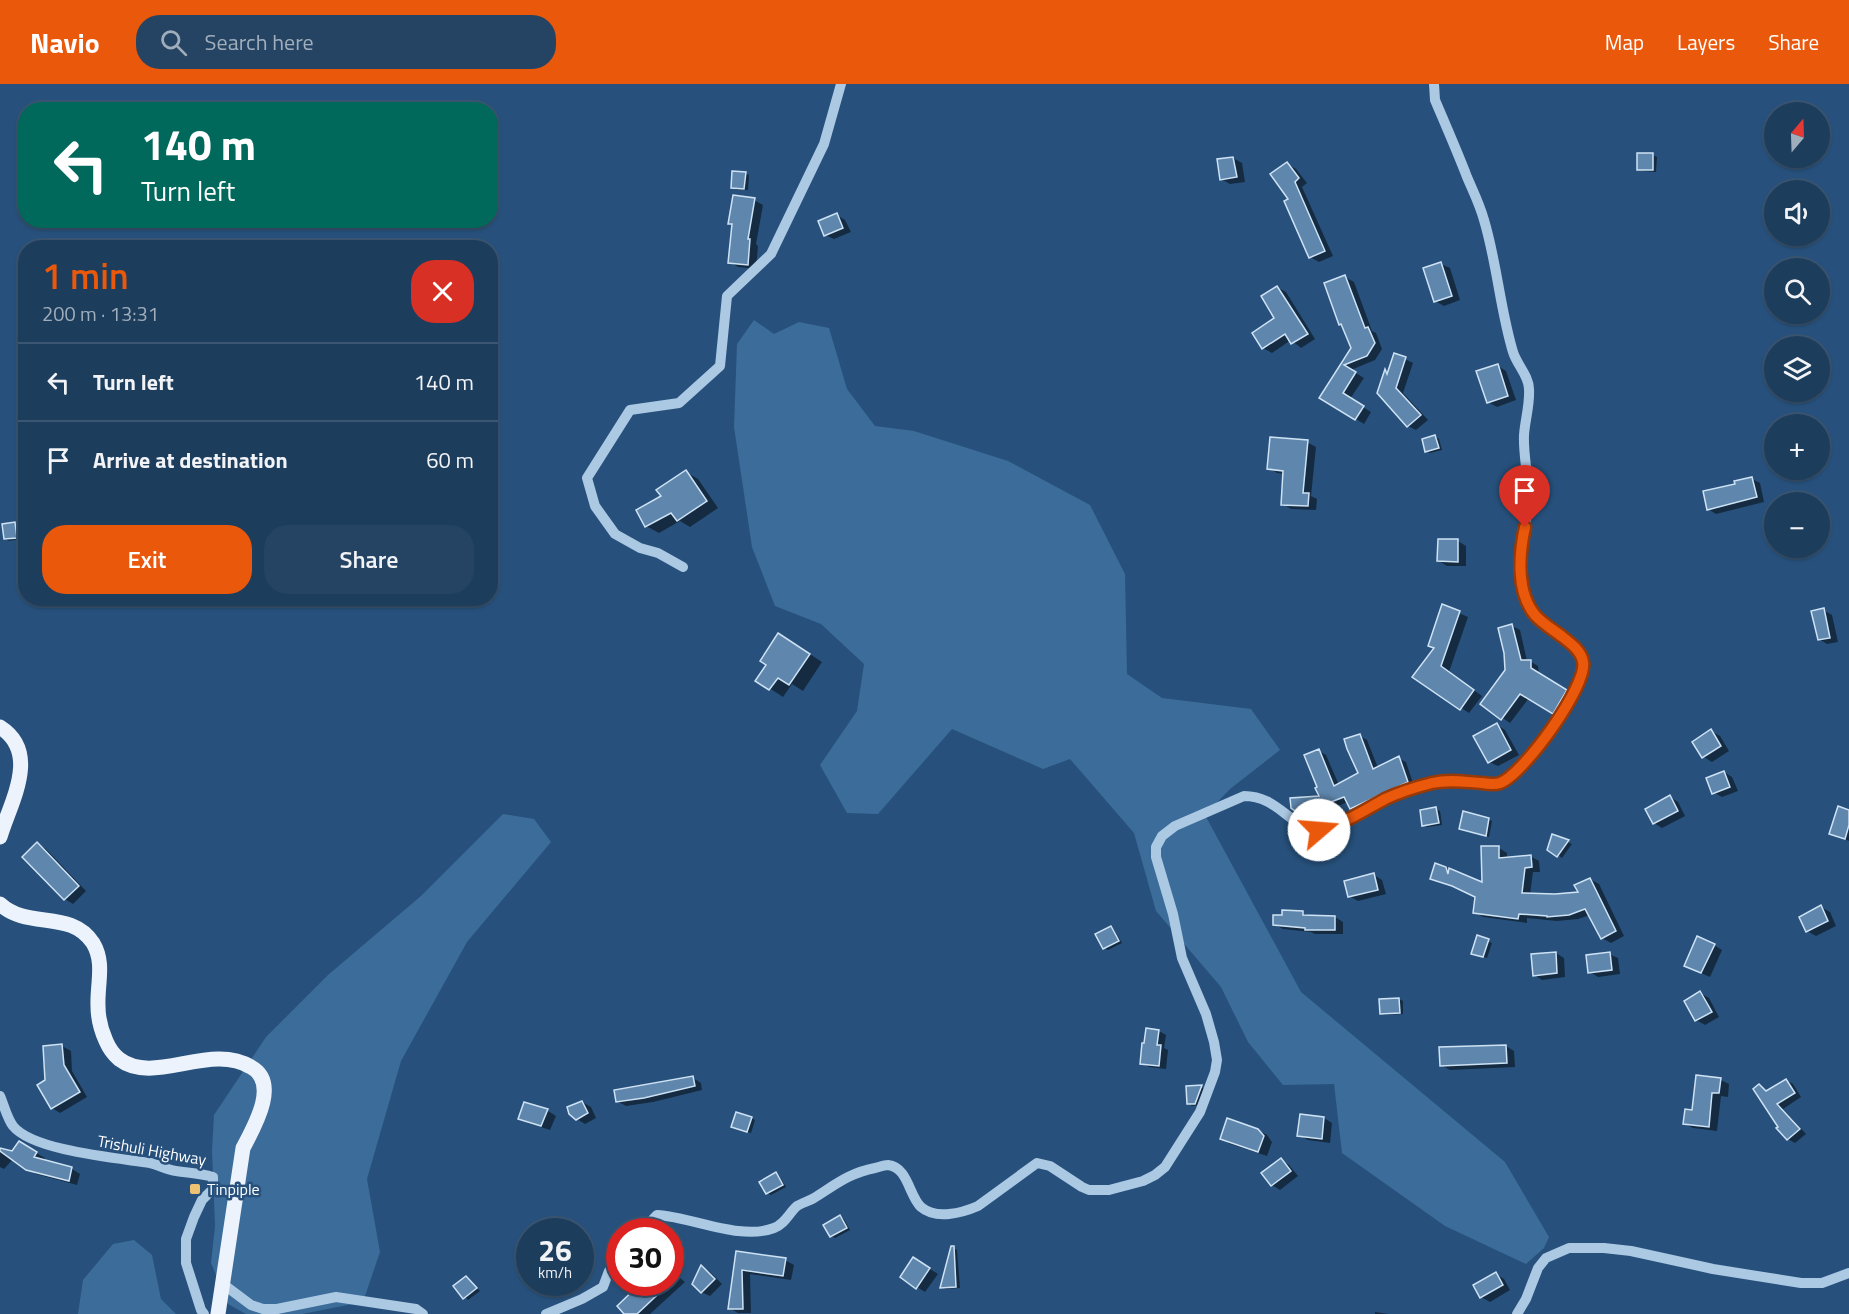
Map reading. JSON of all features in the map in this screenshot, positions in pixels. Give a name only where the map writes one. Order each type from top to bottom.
[{"type":"main road","points":[[0,726],[8,732],[17,745],[20,752],[21,769],[18,785],[0,837]]},
{"type":"main road","points":[[0,904],[20,916],[71,924],[87,935],[95,946],[100,965],[97,1003],[100,1023],[110,1048],[119,1059],[132,1065],[154,1068],[211,1058],[227,1058],[246,1063],[261,1074],[264,1094],[254,1127],[243,1148],[218,1314]]},
{"type":"street","points":[[683,567],[615,534],[595,506],[587,478],[630,410],[679,403],[720,366],[727,296],[771,254],[824,144],[842,84]]},
{"type":"street","points":[[684,1219],[752,1232],[774,1228],[782,1223],[798,1205],[821,1194],[837,1182],[866,1169],[887,1165],[900,1172],[923,1208],[948,1214],[967,1211],[978,1206],[1037,1163],[1050,1166],[1089,1190],[1109,1190],[1143,1181],[1155,1175],[1165,1167],[1204,1104],[1215,1072],[1216,1060],[1206,1014],[1182,958],[1173,914],[1156,857],[1156,847],[1162,836],[1175,826],[1244,796],[1266,800],[1296,822],[1319,830],[1345,821],[1397,794],[1433,783],[1449,780],[1500,783],[1509,778],[1534,754],[1578,686],[1584,671],[1583,662],[1574,646],[1535,614],[1523,588],[1521,555],[1528,497],[1524,436],[1529,386],[1513,353],[1494,256],[1484,219],[1435,100],[1434,84]]},
{"type":"street","name":"Trishuli Highway","points":[[0,1096],[13,1126],[27,1136],[51,1146],[213,1177],[213,1189],[202,1200],[186,1239],[186,1263],[204,1314]]},
{"type":"street","points":[[654,1218],[657,1215],[681,1218]]},
{"type":"street","points":[[1517,1314],[1526,1299],[1538,1268],[1546,1258],[1569,1248],[1631,1251],[1713,1269],[1801,1284],[1822,1282],[1849,1273]]},
{"type":"street","points":[[546,1314],[582,1299],[603,1287],[606,1279]]},
{"type":"street","points":[[223,1284],[251,1305],[263,1309],[293,1306],[336,1297],[416,1308],[423,1314]]},
{"type":"shaded area","points":[[754,320],[774,334],[799,322],[829,328],[847,389],[875,426],[914,431],[1008,461],[1090,505],[1125,574],[1127,674],[1162,698],[1251,709],[1280,750],[1230,789],[1205,815],[1301,992],[1505,1162],[1549,1237],[1544,1248],[1526,1264],[1445,1226],[1342,1153],[1334,1084],[1283,1085],[1248,1042],[1221,987],[1156,911],[1134,833],[1070,759],[1043,769],[952,729],[878,814],[847,813],[820,765],[857,711],[864,664],[821,624],[775,606],[752,547],[734,427],[737,344]]},
{"type":"shaded area","points":[[503,814],[534,819],[551,842],[467,942],[401,1061],[367,1179],[380,1252],[363,1302],[302,1314],[246,1314],[228,1304],[211,1263],[215,1226],[212,1151],[214,1115],[266,1037],[328,975],[421,896]]},
{"type":"shaded area","points":[[134,1240],[152,1255],[161,1299],[176,1314],[78,1314],[83,1280],[113,1244]]},
{"type":"building","points":[[1637,153],[1653,153],[1653,170],[1637,170]]},
{"type":"building","points":[[1233,157],[1237,177],[1220,180],[1217,159]]},
{"type":"building","points":[[1287,162],[1299,178],[1295,182],[1325,251],[1309,258],[1284,201],[1288,199],[1270,174]]},
{"type":"building","points":[[732,171],[746,172],[744,189],[731,188]]},
{"type":"building","points":[[733,195],[755,198],[748,239],[750,239],[748,265],[728,263],[732,224],[728,224]]},
{"type":"building","points":[[837,213],[843,228],[824,236],[818,221]]},
{"type":"building","points":[[1441,262],[1452,296],[1434,302],[1423,268]]},
{"type":"building","points":[[1345,275],[1365,328],[1368,327],[1375,343],[1367,356],[1344,365],[1356,372],[1343,393],[1364,406],[1355,420],[1319,398],[1351,348],[1341,324],[1339,325],[1324,283]]},
{"type":"building","points":[[1277,286],[1308,334],[1291,344],[1285,334],[1262,349],[1252,333],[1274,318],[1261,296]]},
{"type":"building","points":[[1394,353],[1406,357],[1396,388],[1421,415],[1407,427],[1377,393],[1385,369],[1387,374]]},
{"type":"building","points":[[1498,364],[1508,396],[1487,403],[1476,371]]},
{"type":"building","points":[[1435,435],[1439,448],[1425,452],[1422,439]]},
{"type":"building","points":[[1270,437],[1308,440],[1303,493],[1309,493],[1308,506],[1281,505],[1283,471],[1267,469]]},
{"type":"building","points":[[686,470],[707,501],[677,521],[671,513],[645,527],[636,510],[661,496],[656,490]]},
{"type":"building","points":[[1752,477],[1757,497],[1707,510],[1703,491],[1735,484],[1734,481]]},
{"type":"building","points":[[15,522],[17,538],[4,539],[2,524]]},
{"type":"building","points":[[1438,539],[1458,539],[1458,562],[1437,561]]},
{"type":"building","points":[[1442,604],[1460,611],[1441,666],[1474,690],[1460,710],[1412,677],[1434,648],[1428,646]]},
{"type":"building","points":[[1824,608],[1830,638],[1818,640],[1811,611]]},
{"type":"building","points":[[1512,624],[1521,660],[1531,660],[1531,668],[1567,690],[1553,714],[1520,694],[1501,720],[1480,704],[1505,670],[1504,653],[1498,628]]},
{"type":"building","points":[[778,633],[810,654],[789,685],[778,678],[769,690],[755,681],[766,665],[760,661]]},
{"type":"building","points":[[1497,723],[1511,750],[1488,763],[1473,736]]},
{"type":"building","points":[[1711,729],[1721,746],[1702,758],[1692,742]]},
{"type":"building","points":[[1360,734],[1373,769],[1399,756],[1408,782],[1350,809],[1344,797],[1310,810],[1311,815],[1300,815],[1291,808],[1290,798],[1319,796],[1304,755],[1319,749],[1334,786],[1358,773],[1344,739]]},
{"type":"building","points":[[1724,771],[1730,787],[1712,794],[1706,778]]},
{"type":"building","points":[[1670,795],[1678,811],[1653,824],[1645,809]]},
{"type":"building","points":[[1838,806],[1849,810],[1849,825],[1845,839],[1829,834]]},
{"type":"building","points":[[1436,807],[1439,823],[1422,826],[1420,810]]},
{"type":"building","points":[[1463,811],[1489,818],[1486,836],[1459,829]]},
{"type":"building","points":[[1552,834],[1569,840],[1557,857],[1547,850]]},
{"type":"building","points":[[37,842],[79,886],[64,900],[22,857]]},
{"type":"building","points":[[1481,846],[1499,846],[1499,858],[1531,855],[1532,867],[1525,868],[1522,893],[1578,892],[1574,885],[1590,878],[1616,931],[1601,939],[1585,909],[1569,915],[1547,917],[1519,914],[1518,919],[1473,913],[1475,897],[1430,879],[1435,863],[1446,867],[1448,874],[1449,868],[1482,882]]},
{"type":"building","points":[[1374,873],[1378,890],[1348,897],[1344,881]]},
{"type":"building","points":[[1821,905],[1828,921],[1806,932],[1799,917]]},
{"type":"building","points":[[1282,910],[1303,911],[1303,915],[1335,916],[1335,930],[1305,930],[1305,928],[1273,925],[1273,915],[1282,915]]},
{"type":"building","points":[[1111,926],[1119,941],[1103,949],[1095,934]]},
{"type":"building","points":[[1477,935],[1489,939],[1483,957],[1471,954]]},
{"type":"building","points":[[1697,936],[1715,944],[1701,973],[1684,966]]},
{"type":"building","points":[[1556,952],[1557,973],[1533,976],[1531,954]]},
{"type":"building","points":[[1610,952],[1612,970],[1588,973],[1586,955]]},
{"type":"building","points":[[1700,991],[1712,1012],[1695,1021],[1684,1001]]},
{"type":"building","points":[[1399,998],[1400,1013],[1380,1014],[1379,999]]},
{"type":"building","points":[[1146,1028],[1159,1030],[1157,1045],[1161,1045],[1159,1066],[1140,1064]]},
{"type":"building","points":[[62,1044],[64,1065],[80,1092],[51,1109],[37,1085],[45,1080],[43,1046]]},
{"type":"building","points":[[1506,1045],[1507,1063],[1440,1066],[1439,1047]]},
{"type":"building","points":[[1696,1075],[1721,1078],[1719,1093],[1712,1093],[1709,1127],[1683,1124],[1685,1109],[1692,1110]]},
{"type":"building","points":[[693,1076],[695,1086],[616,1102],[614,1090]]},
{"type":"building","points":[[1786,1079],[1795,1093],[1777,1104],[1800,1129],[1787,1140],[1776,1128],[1778,1127],[1753,1089],[1759,1084],[1766,1091]]},
{"type":"building","points":[[1202,1085],[1195,1104],[1187,1104],[1186,1086]]},
{"type":"building","points":[[582,1101],[588,1113],[576,1120],[569,1114],[567,1107]]},
{"type":"building","points":[[524,1102],[548,1109],[541,1126],[518,1119]]},
{"type":"building","points":[[736,1112],[752,1117],[747,1132],[731,1127]]},
{"type":"building","points":[[1300,1114],[1324,1117],[1322,1139],[1297,1136]]},
{"type":"building","points":[[1227,1118],[1258,1129],[1264,1136],[1258,1152],[1220,1139]]},
{"type":"building","points":[[19,1141],[37,1152],[34,1157],[72,1167],[69,1181],[26,1170],[0,1151],[0,1148],[12,1151]]},
{"type":"building","points":[[1281,1158],[1291,1171],[1271,1186],[1261,1173]]},
{"type":"building","points":[[776,1172],[783,1185],[766,1194],[759,1182]]},
{"type":"building","points":[[840,1215],[847,1228],[830,1237],[823,1225]]},
{"type":"building","points":[[951,1246],[954,1246],[956,1287],[940,1288]]},
{"type":"building","points":[[736,1251],[786,1258],[783,1276],[742,1270],[743,1309],[728,1309]]},
{"type":"building","points":[[913,1257],[930,1268],[916,1289],[900,1277]]},
{"type":"building","points":[[701,1265],[715,1279],[701,1293],[692,1284]]},
{"type":"building","points":[[1496,1272],[1503,1285],[1480,1298],[1473,1285]]},
{"type":"building","points":[[466,1276],[477,1288],[463,1299],[453,1286]]},
{"type":"building","points":[[627,1296],[656,1296],[637,1314],[624,1314],[617,1306]]},
{"type":"place","name":"Tinpiple","points":[[195,1189]]},
{"type":"route","points":[[1319,830],[1345,821],[1386,799],[1416,787],[1449,780],[1500,783],[1509,778],[1534,754],[1569,701],[1584,671],[1580,653],[1544,623],[1529,604],[1523,588],[1521,572],[1522,539],[1525,527]]}]
